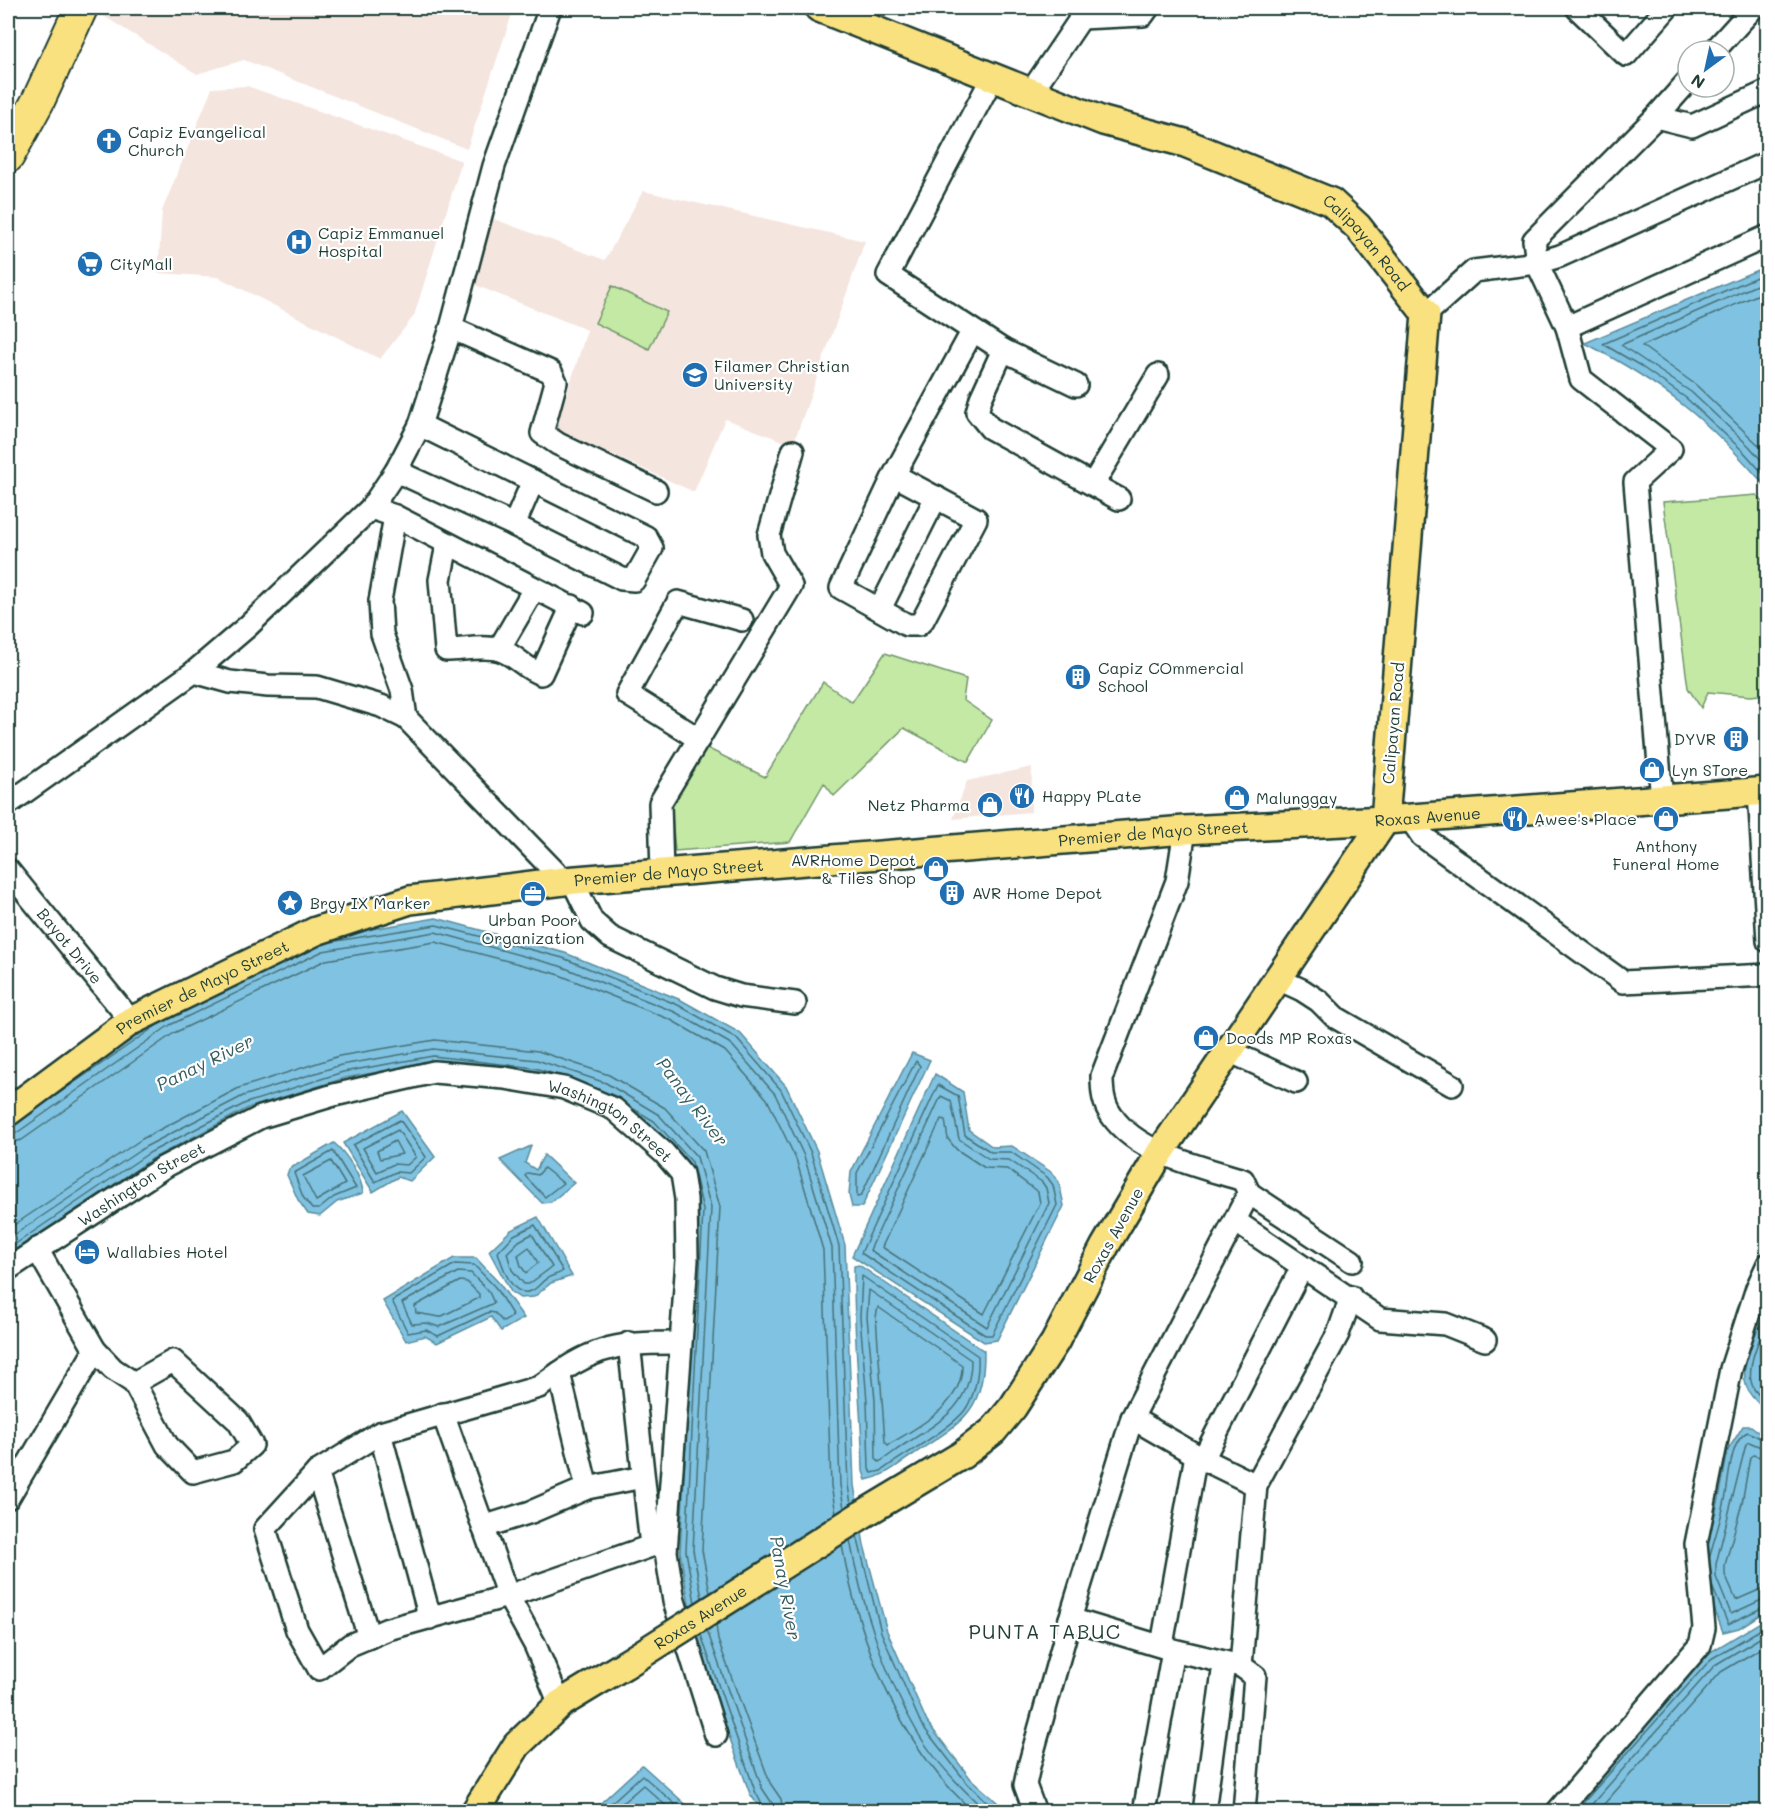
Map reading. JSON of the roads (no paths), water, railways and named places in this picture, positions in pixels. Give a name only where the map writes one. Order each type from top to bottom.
[{"type":"highway","points":[[8,156],[38,101],[81,8]]},
{"type":"main road","name":"Calipayan Road","points":[[819,8],[1103,121],[1185,143],[1331,202],[1358,227],[1426,314],[1397,818]]},
{"type":"main road","name":"Roxas Avenue","points":[[475,1812],[518,1745],[560,1704],[860,1516],[962,1455],[993,1431],[1013,1407],[1055,1342],[1105,1246],[1160,1153],[1278,979],[1397,818],[1763,792]]},
{"type":"main road","name":"Premier de Mayo Street","points":[[8,1112],[131,1021],[316,932],[410,900],[568,881],[1185,830],[1397,818]]},
{"type":"street","points":[[8,804],[194,672],[248,626],[371,508],[396,471],[420,425],[451,327],[494,166],[550,8]]},
{"type":"street","points":[[1031,92],[1079,13],[1143,15],[1148,8]]},
{"type":"street","points":[[1577,8],[1626,55],[1665,8]]},
{"type":"street","points":[[1725,39],[1753,8]]},
{"type":"street","points":[[992,78],[888,275],[972,332],[1003,350],[1076,385]]},
{"type":"street","points":[[1656,117],[1692,126],[1767,91]]},
{"type":"street","points":[[1662,800],[1635,482],[1671,449],[1581,379],[1567,327],[1537,262],[1534,240],[1676,94]]},
{"type":"street","points":[[1426,314],[1474,271],[1537,262],[1560,256],[1767,162]]},
{"type":"street","points":[[1567,327],[1767,237]]},
{"type":"street","points":[[451,327],[551,372],[556,382],[542,433],[558,444],[656,491]]},
{"type":"street","points":[[894,475],[976,519],[923,620],[918,624],[907,625],[841,588],[894,475],[972,332]]},
{"type":"street","points":[[1003,350],[977,412],[990,428],[1119,499]]},
{"type":"street","points":[[1094,484],[1158,375]]},
{"type":"street","points":[[396,471],[514,525],[622,579],[634,580],[652,548],[646,537],[420,425]]},
{"type":"street","points":[[662,874],[660,803],[791,586],[772,553],[769,535],[793,451]]},
{"type":"street","points":[[514,525],[533,481]]},
{"type":"street","points":[[880,609],[936,497]]},
{"type":"street","points":[[371,508],[395,516],[447,545],[578,610],[542,674],[529,671],[513,656],[499,649],[446,650],[440,580],[447,545]]},
{"type":"street","points":[[395,516],[380,601],[382,634],[402,690],[406,718]]},
{"type":"street","points":[[499,649],[534,589]]},
{"type":"street","points":[[699,739],[627,694],[678,602],[742,620]]},
{"type":"street","points":[[194,672],[230,682],[268,686],[317,687],[381,706],[406,718],[568,881],[592,921],[610,937],[715,988],[741,996],[795,1003]]},
{"type":"street","points":[[1763,792],[1767,941]]},
{"type":"street","points":[[1397,818],[1623,982],[1767,975]]},
{"type":"street","points":[[1185,830],[1177,881],[1102,1076],[1103,1097],[1112,1117],[1130,1133],[1160,1153],[1243,1180],[1249,1193],[1352,1261]]},
{"type":"street","name":"Bayot Drive","points":[[8,870],[131,1021]]},
{"type":"street","points":[[1278,979],[1302,990],[1319,1001],[1335,1017],[1452,1085]]},
{"type":"street","points":[[1229,1051],[1296,1083]]},
{"type":"street","name":"Washington Street","points":[[8,1269],[164,1167],[261,1117],[334,1095],[435,1072],[505,1078],[564,1088],[614,1109],[664,1154],[682,1174],[686,1199],[687,1260],[679,1343],[666,1552],[674,1601],[716,1735]]},
{"type":"street","points":[[1035,1812],[1025,1785],[1029,1766],[1070,1619],[1132,1418],[1249,1193]]},
{"type":"street","points":[[1235,1221],[1351,1297],[1364,1310],[1380,1318],[1445,1324],[1485,1340]]},
{"type":"street","points":[[37,1249],[95,1350],[113,1369],[134,1383],[166,1445],[193,1472],[234,1461],[252,1444],[238,1421],[173,1361],[134,1383]]},
{"type":"street","points":[[1557,1812],[1700,1645],[1704,1628],[1696,1544],[1731,1369],[1767,1264]]},
{"type":"street","points":[[1144,1812],[1167,1648],[1200,1457],[1302,1267]]},
{"type":"street","points":[[1204,1812],[1232,1665],[1256,1485],[1338,1334],[1351,1297]]},
{"type":"street","points":[[628,1343],[651,1546],[508,1596],[369,1637],[350,1645],[319,1670],[297,1630],[265,1529],[317,1473],[380,1433],[538,1387],[581,1357],[628,1343],[679,1343]]},
{"type":"street","points":[[8,1498],[95,1350]]},
{"type":"street","points":[[559,1372],[587,1488]]},
{"type":"street","points":[[443,1414],[508,1596],[535,1645],[560,1704]]},
{"type":"street","points":[[1132,1418],[1200,1457],[1256,1485]]},
{"type":"street","points":[[380,1433],[430,1618]]},
{"type":"street","points":[[317,1473],[369,1637]]},
{"type":"street","points":[[483,1527],[531,1512],[587,1488],[644,1477]]},
{"type":"street","points":[[1070,1619],[1232,1665],[1255,1676],[1244,1812]]},
{"type":"water","points":[[1767,266],[1767,488],[1726,443],[1684,406],[1638,373],[1585,343]]},
{"type":"water","name":"Panay River","points":[[436,918],[565,953],[681,1000],[740,1033],[786,1086],[817,1151],[845,1245],[854,1485],[864,1545],[887,1631],[927,1722],[971,1779],[1007,1811],[762,1811],[750,1794],[696,1645],[680,1552],[698,1211],[687,1166],[650,1125],[599,1095],[433,1062],[345,1078],[248,1108],[152,1159],[8,1256],[8,1122],[163,1013],[319,938]]},
{"type":"water","points":[[912,1053],[930,1060],[862,1207],[852,1207],[849,1195],[851,1172]]},
{"type":"water","points":[[935,1074],[963,1092],[969,1130],[993,1147],[1012,1146],[1051,1172],[1059,1182],[1064,1206],[997,1340],[984,1342],[852,1256]]},
{"type":"water","points":[[402,1111],[435,1157],[410,1181],[398,1177],[373,1192],[343,1143]]},
{"type":"water","points":[[334,1143],[353,1166],[363,1193],[337,1202],[320,1216],[308,1214],[298,1200],[287,1175],[289,1169]]},
{"type":"water","points":[[531,1146],[525,1163],[536,1170],[544,1155],[574,1183],[551,1202],[542,1203],[500,1160]]},
{"type":"water","points":[[538,1217],[572,1276],[551,1283],[534,1297],[520,1298],[511,1292],[489,1251],[511,1230]]},
{"type":"water","points":[[454,1258],[476,1258],[499,1283],[524,1318],[501,1331],[491,1317],[437,1343],[425,1336],[406,1341],[383,1301]]},
{"type":"water","points":[[859,1265],[984,1351],[980,1389],[966,1414],[944,1434],[891,1470],[866,1480],[863,1471],[855,1317],[854,1266]]},
{"type":"water","points":[[1767,1313],[1767,1412],[1749,1393],[1745,1372],[1753,1339]]},
{"type":"water","points":[[1743,1426],[1751,1426],[1767,1438],[1767,1610],[1739,1628],[1723,1632],[1703,1579],[1703,1562],[1719,1499],[1728,1450]]},
{"type":"water","points":[[1767,1618],[1767,1811],[1567,1812],[1707,1654]]},
{"type":"water","points":[[642,1765],[693,1811],[592,1811]]},
{"type":"place","name":"Capiz Evangelical Church","points":[[109,141]]},
{"type":"place","name":"Capiz Emmanuel Hospital","points":[[299,242]]},
{"type":"place","name":"CityMall","points":[[90,264]]},
{"type":"place","name":"Filamer Christian University","points":[[695,375]]},
{"type":"place","name":"Capiz COmmercial School","points":[[1078,677]]},
{"type":"place","name":"DYVR","points":[[1736,739]]},
{"type":"place","name":"Lyn STore","points":[[1652,770]]},
{"type":"place","name":"Happy PLate","points":[[1022,796]]},
{"type":"place","name":"Malunggay","points":[[1237,798]]},
{"type":"place","name":"Netz Pharma","points":[[990,805]]},
{"type":"place","name":"Awee's Place","points":[[1515,819]]},
{"type":"place","name":"Anthony Funeral Home","points":[[1666,819]]},
{"type":"place","name":"AVRHome Depot & Tiles Shop","points":[[936,869]]},
{"type":"place","name":"AVR Home Depot","points":[[952,893]]},
{"type":"place","name":"Urban Poor Organization","points":[[533,894]]},
{"type":"place","name":"Brgy IX Marker","points":[[290,903]]},
{"type":"place","name":"Doods MP Roxas","points":[[1206,1038]]},
{"type":"place","name":"Wallabies Hotel","points":[[87,1252]]},
{"type":"district","name":"PUNTA TABUC","points":[[1045,1632]]}]
